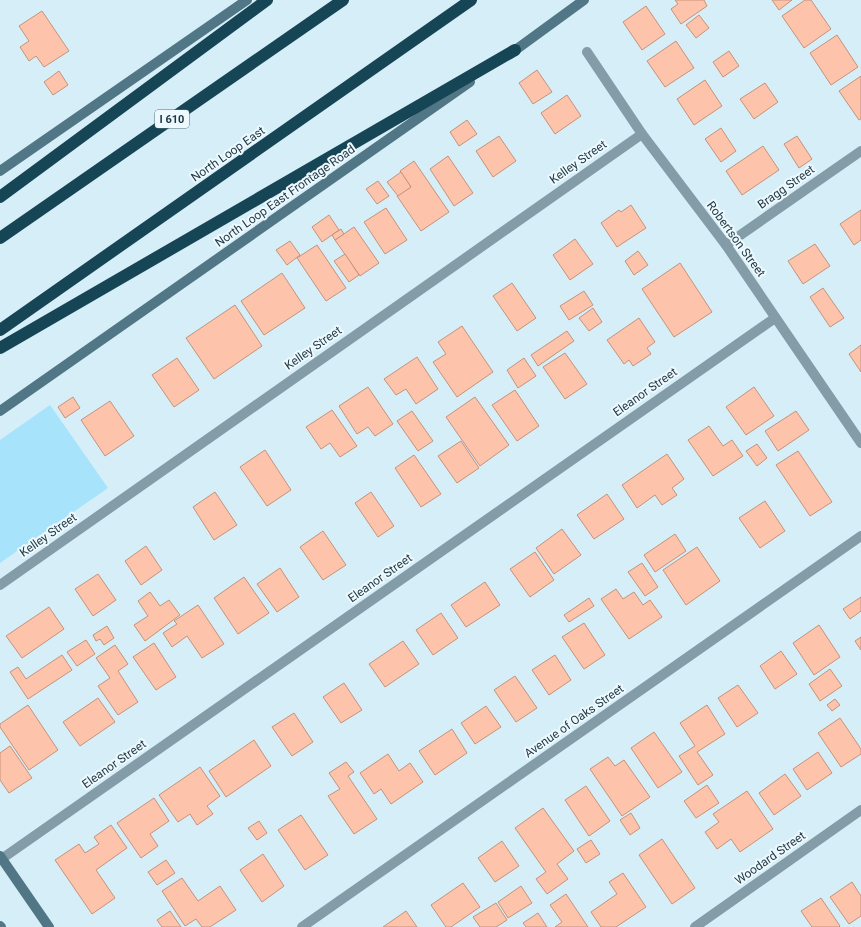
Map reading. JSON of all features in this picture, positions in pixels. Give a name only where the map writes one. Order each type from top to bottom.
[{"type":"highway","points":[[0,198],[267,0]]},
{"type":"highway","name":"I 610","points":[[0,238],[343,0]]},
{"type":"highway","name":"North Loop East","points":[[0,330],[471,0]]},
{"type":"highway","points":[[0,348],[515,50]]},
{"type":"main road","points":[[0,171],[247,0]]},
{"type":"main road","name":"North Loop East Frontage Road","points":[[0,412],[584,0]]},
{"type":"main road","points":[[1,858],[49,927]]},
{"type":"street","name":"Robertson Street","points":[[587,52],[642,134],[726,245],[861,443]]},
{"type":"street","name":"Kelley Street","points":[[0,585],[642,134]]},
{"type":"street","name":"Bragg Street","points":[[726,245],[861,151]]},
{"type":"street","name":"Eleanor Street","points":[[1,858],[775,318]]},
{"type":"street","name":"Avenue of Oaks Street","points":[[302,927],[861,536]]},
{"type":"street","name":"Woodard Street","points":[[695,927],[861,810]]},
{"type":"shaded area","points":[[50,405],[108,488],[0,563],[0,440]]},
{"type":"building","points":[[675,0],[704,0],[707,6],[681,24],[671,9],[678,4]]},
{"type":"building","points":[[772,0],[792,0],[779,10]]},
{"type":"building","points":[[805,0],[811,0],[831,29],[804,48],[782,16]]},
{"type":"building","points":[[646,6],[665,34],[642,50],[623,22]]},
{"type":"building","points":[[42,11],[69,51],[44,67],[36,56],[29,61],[20,47],[29,41],[19,26]]},
{"type":"building","points":[[699,15],[709,28],[696,38],[686,25]]},
{"type":"building","points":[[837,35],[858,67],[831,85],[810,53]]},
{"type":"building","points":[[676,41],[694,68],[665,87],[647,61]]},
{"type":"building","points":[[729,51],[739,66],[723,77],[713,62]]},
{"type":"building","points":[[537,70],[552,92],[533,104],[519,83]]},
{"type":"building","points":[[59,71],[68,85],[53,95],[44,82]]},
{"type":"building","points":[[861,76],[861,119],[859,120],[839,91]]},
{"type":"building","points":[[705,80],[722,106],[694,125],[677,99]]},
{"type":"building","points":[[765,83],[778,102],[754,119],[740,99]]},
{"type":"building","points":[[567,95],[581,116],[555,134],[541,113]]},
{"type":"building","points":[[467,120],[477,134],[459,146],[450,132]]},
{"type":"building","points":[[721,128],[736,151],[721,162],[705,139]]},
{"type":"building","points":[[499,136],[516,161],[493,177],[476,151]]},
{"type":"building","points":[[797,136],[812,159],[799,168],[784,144]]},
{"type":"building","points":[[763,146],[779,170],[742,195],[726,171]]},
{"type":"building","points":[[448,156],[473,193],[454,206],[430,169]]},
{"type":"building","points":[[414,161],[449,212],[421,231],[397,196],[411,187],[400,171]]},
{"type":"building","points":[[401,172],[411,187],[398,196],[387,182]]},
{"type":"building","points":[[378,181],[389,196],[377,204],[366,189]]},
{"type":"building","points":[[631,205],[646,228],[617,247],[601,223],[619,210],[621,212]]},
{"type":"building","points":[[386,208],[407,240],[385,254],[364,222]]},
{"type":"building","points":[[861,210],[861,240],[854,245],[840,224]]},
{"type":"building","points":[[329,215],[339,230],[322,242],[312,227]]},
{"type":"building","points":[[354,227],[379,263],[360,276],[335,240]]},
{"type":"building","points":[[341,229],[344,234],[335,240],[332,235]]},
{"type":"building","points":[[575,239],[593,264],[570,280],[553,255]]},
{"type":"building","points":[[290,241],[300,255],[287,265],[276,250]]},
{"type":"building","points":[[815,244],[830,266],[803,284],[788,261]]},
{"type":"building","points":[[317,245],[346,288],[326,301],[297,258]]},
{"type":"building","points":[[638,251],[648,265],[634,275],[625,261]]},
{"type":"building","points":[[345,254],[359,275],[349,282],[334,261]]},
{"type":"building","points":[[680,263],[712,312],[674,337],[642,289]]},
{"type":"building","points":[[282,273],[305,308],[264,335],[241,301]]},
{"type":"building","points":[[512,283],[536,318],[517,331],[493,296]]},
{"type":"building","points":[[823,288],[844,318],[830,327],[810,297]]},
{"type":"building","points":[[584,291],[593,305],[569,320],[560,306]]},
{"type":"building","points":[[235,305],[262,346],[214,379],[186,338]]},
{"type":"building","points":[[593,308],[602,322],[589,331],[579,318]]},
{"type":"building","points":[[639,318],[655,342],[647,348],[651,354],[633,366],[629,360],[624,364],[607,340]]},
{"type":"building","points":[[462,326],[493,372],[457,397],[433,362],[446,354],[438,342]]},
{"type":"building","points":[[567,331],[574,341],[538,366],[531,355]]},
{"type":"building","points":[[861,345],[861,372],[849,354]]},
{"type":"building","points":[[565,353],[587,384],[565,399],[543,367]]},
{"type":"building","points":[[417,357],[438,389],[416,404],[406,389],[396,395],[384,379]]},
{"type":"building","points":[[177,358],[199,390],[174,407],[152,375]]},
{"type":"building","points":[[524,358],[536,376],[518,388],[507,370]]},
{"type":"building","points":[[368,387],[393,424],[375,436],[368,427],[357,434],[339,406]]},
{"type":"building","points":[[754,387],[774,416],[746,435],[726,407]]},
{"type":"building","points":[[515,390],[539,426],[517,441],[492,405]]},
{"type":"building","points":[[73,397],[80,408],[65,418],[58,407]]},
{"type":"building","points":[[475,397],[509,445],[480,466],[446,417]]},
{"type":"building","points":[[110,401],[134,436],[105,456],[81,420]]},
{"type":"building","points":[[332,410],[357,446],[340,457],[330,443],[321,449],[306,427]]},
{"type":"building","points":[[412,411],[433,441],[418,451],[397,421]]},
{"type":"building","points":[[796,411],[809,430],[778,451],[765,431]]},
{"type":"building","points":[[709,426],[723,446],[732,440],[743,456],[713,476],[688,440]]},
{"type":"building","points":[[461,441],[479,468],[457,483],[438,456]]},
{"type":"building","points":[[757,444],[767,458],[757,466],[746,451]]},
{"type":"building","points":[[265,450],[291,490],[267,506],[240,467]]},
{"type":"building","points":[[798,451],[832,502],[810,516],[776,465]]},
{"type":"building","points":[[667,454],[684,479],[672,488],[677,495],[662,505],[655,495],[637,508],[622,485]]},
{"type":"building","points":[[414,455],[441,494],[421,507],[395,468]]},
{"type":"building","points":[[215,492],[237,525],[214,540],[193,507]]},
{"type":"building","points":[[371,492],[394,526],[378,537],[355,503]]},
{"type":"building","points":[[607,494],[624,519],[594,539],[577,515]]},
{"type":"building","points":[[765,501],[785,531],[760,548],[739,518]]},
{"type":"building","points":[[562,529],[581,555],[554,574],[536,548]]},
{"type":"building","points":[[323,531],[346,565],[323,580],[300,547]]},
{"type":"building","points":[[675,534],[686,551],[655,572],[644,555]]},
{"type":"building","points":[[146,546],[162,570],[141,585],[125,561]]},
{"type":"building","points":[[697,547],[720,581],[686,605],[663,570]]},
{"type":"building","points":[[535,552],[554,580],[530,597],[510,569]]},
{"type":"building","points":[[642,563],[658,587],[645,596],[628,572]]},
{"type":"building","points":[[280,568],[299,597],[277,612],[257,584]]},
{"type":"building","points":[[98,574],[116,600],[93,616],[75,589]]},
{"type":"building","points":[[244,577],[269,613],[238,634],[214,598]]},
{"type":"building","points":[[485,582],[500,605],[466,627],[451,605]]},
{"type":"building","points":[[616,589],[623,599],[634,592],[643,605],[650,600],[662,617],[629,639],[601,599]]},
{"type":"building","points":[[150,592],[160,606],[169,600],[180,615],[145,641],[134,625],[148,616],[138,601]]},
{"type":"building","points":[[861,597],[861,611],[850,619],[843,609]]},
{"type":"building","points":[[589,598],[594,606],[569,622],[564,615]]},
{"type":"building","points":[[198,605],[224,644],[202,658],[187,636],[172,647],[163,633],[177,624],[174,621]]},
{"type":"building","points":[[49,607],[64,629],[22,658],[6,636]]},
{"type":"building","points":[[441,613],[458,638],[433,655],[416,630]]},
{"type":"building","points":[[584,623],[605,655],[584,669],[562,637]]},
{"type":"building","points":[[819,625],[840,657],[814,675],[793,643]]},
{"type":"building","points":[[107,626],[114,638],[104,645],[100,639],[96,641],[93,635]]},
{"type":"building","points":[[861,637],[861,650],[855,641]]},
{"type":"building","points":[[86,640],[95,654],[77,666],[67,652]]},
{"type":"building","points":[[403,641],[419,664],[385,687],[369,664]]},
{"type":"building","points":[[154,643],[176,677],[156,690],[133,657]]},
{"type":"building","points":[[115,645],[128,664],[118,671],[138,702],[118,715],[98,686],[110,678],[96,658]]},
{"type":"building","points":[[781,651],[797,674],[775,689],[760,666]]},
{"type":"building","points":[[62,655],[72,670],[28,699],[10,672],[18,667],[26,679]]},
{"type":"building","points":[[555,655],[571,680],[549,695],[532,670]]},
{"type":"building","points":[[830,669],[842,686],[820,701],[809,684]]},
{"type":"building","points":[[515,676],[537,708],[516,722],[494,690]]},
{"type":"building","points":[[344,683],[362,710],[341,723],[323,697]]},
{"type":"building","points":[[738,685],[758,713],[737,727],[718,698]]},
{"type":"building","points":[[98,698],[115,722],[80,746],[63,722]]},
{"type":"building","points":[[835,699],[840,705],[832,711],[827,705]]},
{"type":"building","points":[[28,705],[58,750],[29,770],[0,727],[0,724]]},
{"type":"building","points":[[707,705],[725,734],[697,752],[713,775],[698,785],[679,756],[695,746],[680,723]]},
{"type":"building","points":[[486,706],[501,727],[475,744],[461,723]]},
{"type":"building","points":[[294,713],[313,742],[292,756],[272,727]]},
{"type":"building","points":[[840,718],[861,749],[861,754],[841,767],[818,733]]},
{"type":"building","points":[[452,729],[467,753],[435,775],[419,751]]},
{"type":"building","points":[[654,732],[682,772],[658,788],[631,748]]},
{"type":"building","points":[[254,740],[271,766],[226,797],[209,771]]},
{"type":"building","points":[[10,746],[32,778],[9,793],[0,780],[0,753]]},
{"type":"building","points":[[818,752],[832,773],[807,790],[793,769]]},
{"type":"building","points":[[388,754],[399,771],[410,763],[423,782],[391,804],[381,789],[374,794],[360,773]]},
{"type":"building","points":[[608,757],[615,766],[624,760],[650,797],[622,816],[590,769]]},
{"type":"building","points":[[346,762],[354,772],[348,776],[377,819],[354,834],[328,796],[340,789],[329,773]]},
{"type":"building","points":[[200,767],[220,796],[207,806],[213,814],[197,825],[190,814],[178,822],[159,795]]},
{"type":"building","points":[[785,774],[801,796],[774,815],[759,793]]},
{"type":"building","points":[[707,785],[719,803],[696,818],[684,801]]},
{"type":"building","points":[[586,786],[610,821],[589,836],[565,800]]},
{"type":"building","points":[[747,791],[773,829],[740,852],[731,839],[717,849],[705,832],[719,822],[713,814]]},
{"type":"building","points":[[154,798],[169,821],[150,834],[158,846],[141,858],[117,823]]},
{"type":"building","points":[[543,808],[574,851],[557,864],[568,879],[547,894],[536,879],[546,872],[515,828]]},
{"type":"building","points":[[631,813],[640,828],[630,835],[620,820]]},
{"type":"building","points":[[301,815],[328,855],[305,870],[278,830]]},
{"type":"building","points":[[259,821],[267,833],[257,840],[248,828]]},
{"type":"building","points":[[111,825],[127,848],[96,870],[115,898],[92,914],[55,860],[79,844],[85,853],[99,844],[94,837]]},
{"type":"building","points":[[662,839],[695,888],[672,904],[639,855]]},
{"type":"building","points":[[591,840],[600,854],[586,863],[577,849]]},
{"type":"building","points":[[502,841],[519,866],[495,882],[478,858]]},
{"type":"building","points":[[263,854],[284,886],[262,902],[240,870]]},
{"type":"building","points":[[166,860],[175,873],[157,885],[148,872]]},
{"type":"building","points":[[623,873],[646,907],[616,927],[601,927],[591,912],[617,894],[609,882]]},
{"type":"building","points":[[182,878],[198,901],[220,886],[236,910],[210,927],[202,927],[196,919],[185,926],[162,891]]},
{"type":"building","points":[[852,882],[861,896],[861,916],[849,924],[830,897]]},
{"type":"building","points":[[463,883],[480,907],[451,927],[446,927],[431,905]]},
{"type":"building","points":[[521,886],[532,903],[508,918],[498,902]]},
{"type":"building","points":[[566,894],[588,927],[555,927],[562,922],[550,905]]},
{"type":"building","points":[[821,898],[840,926],[839,927],[812,927],[801,911]]},
{"type":"building","points":[[496,903],[507,920],[496,927],[480,927],[473,917]]},
{"type":"building","points":[[170,911],[181,927],[162,927],[157,920]]},
{"type":"building","points":[[406,911],[417,927],[383,927]]},
{"type":"building","points":[[538,913],[547,927],[526,927],[523,923]]}]
